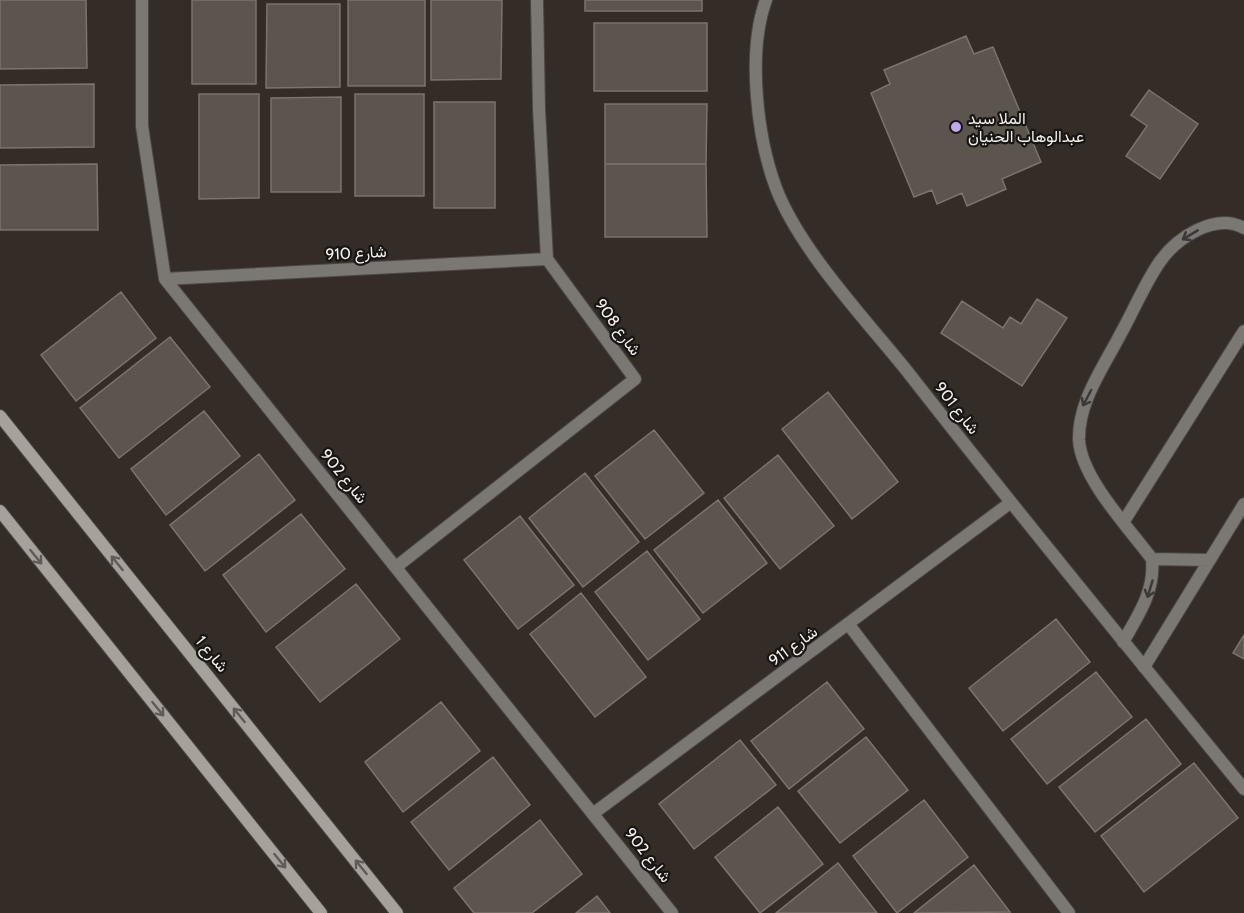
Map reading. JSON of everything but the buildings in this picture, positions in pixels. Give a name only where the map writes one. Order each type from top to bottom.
[{"type":"street","points":[[142,0],[142,126],[165,279]]},
{"type":"street","points":[[537,0],[539,109],[548,259]]},
{"type":"street","name":"شارع 901","points":[[766,0],[755,74],[761,135],[776,189],[803,239],[1010,503],[1244,789]]},
{"type":"street","points":[[1123,642],[1147,599],[1154,577],[1152,559],[1088,472],[1079,441],[1082,408],[1160,261],[1184,238],[1212,222],[1236,224],[1244,228]]},
{"type":"street","name":"شارع 910","points":[[165,279],[548,259]]},
{"type":"street","name":"شارع 908","points":[[396,567],[635,379],[548,259]]},
{"type":"street","name":"شارع 902","points":[[165,279],[672,913]]},
{"type":"street","points":[[1124,521],[1244,331]]},
{"type":"street","name":"شارع 1","points":[[0,416],[398,913]]},
{"type":"street","name":"شارع 911","points":[[594,813],[1010,503]]},
{"type":"street","points":[[1144,667],[1244,504]]},
{"type":"street","points":[[0,511],[321,913]]},
{"type":"street","points":[[1152,559],[1210,560]]},
{"type":"street","points":[[849,625],[1069,913]]},
{"type":"place","name":"الملا سيد عبدالوهاب الحنيان","points":[[956,127]]}]
